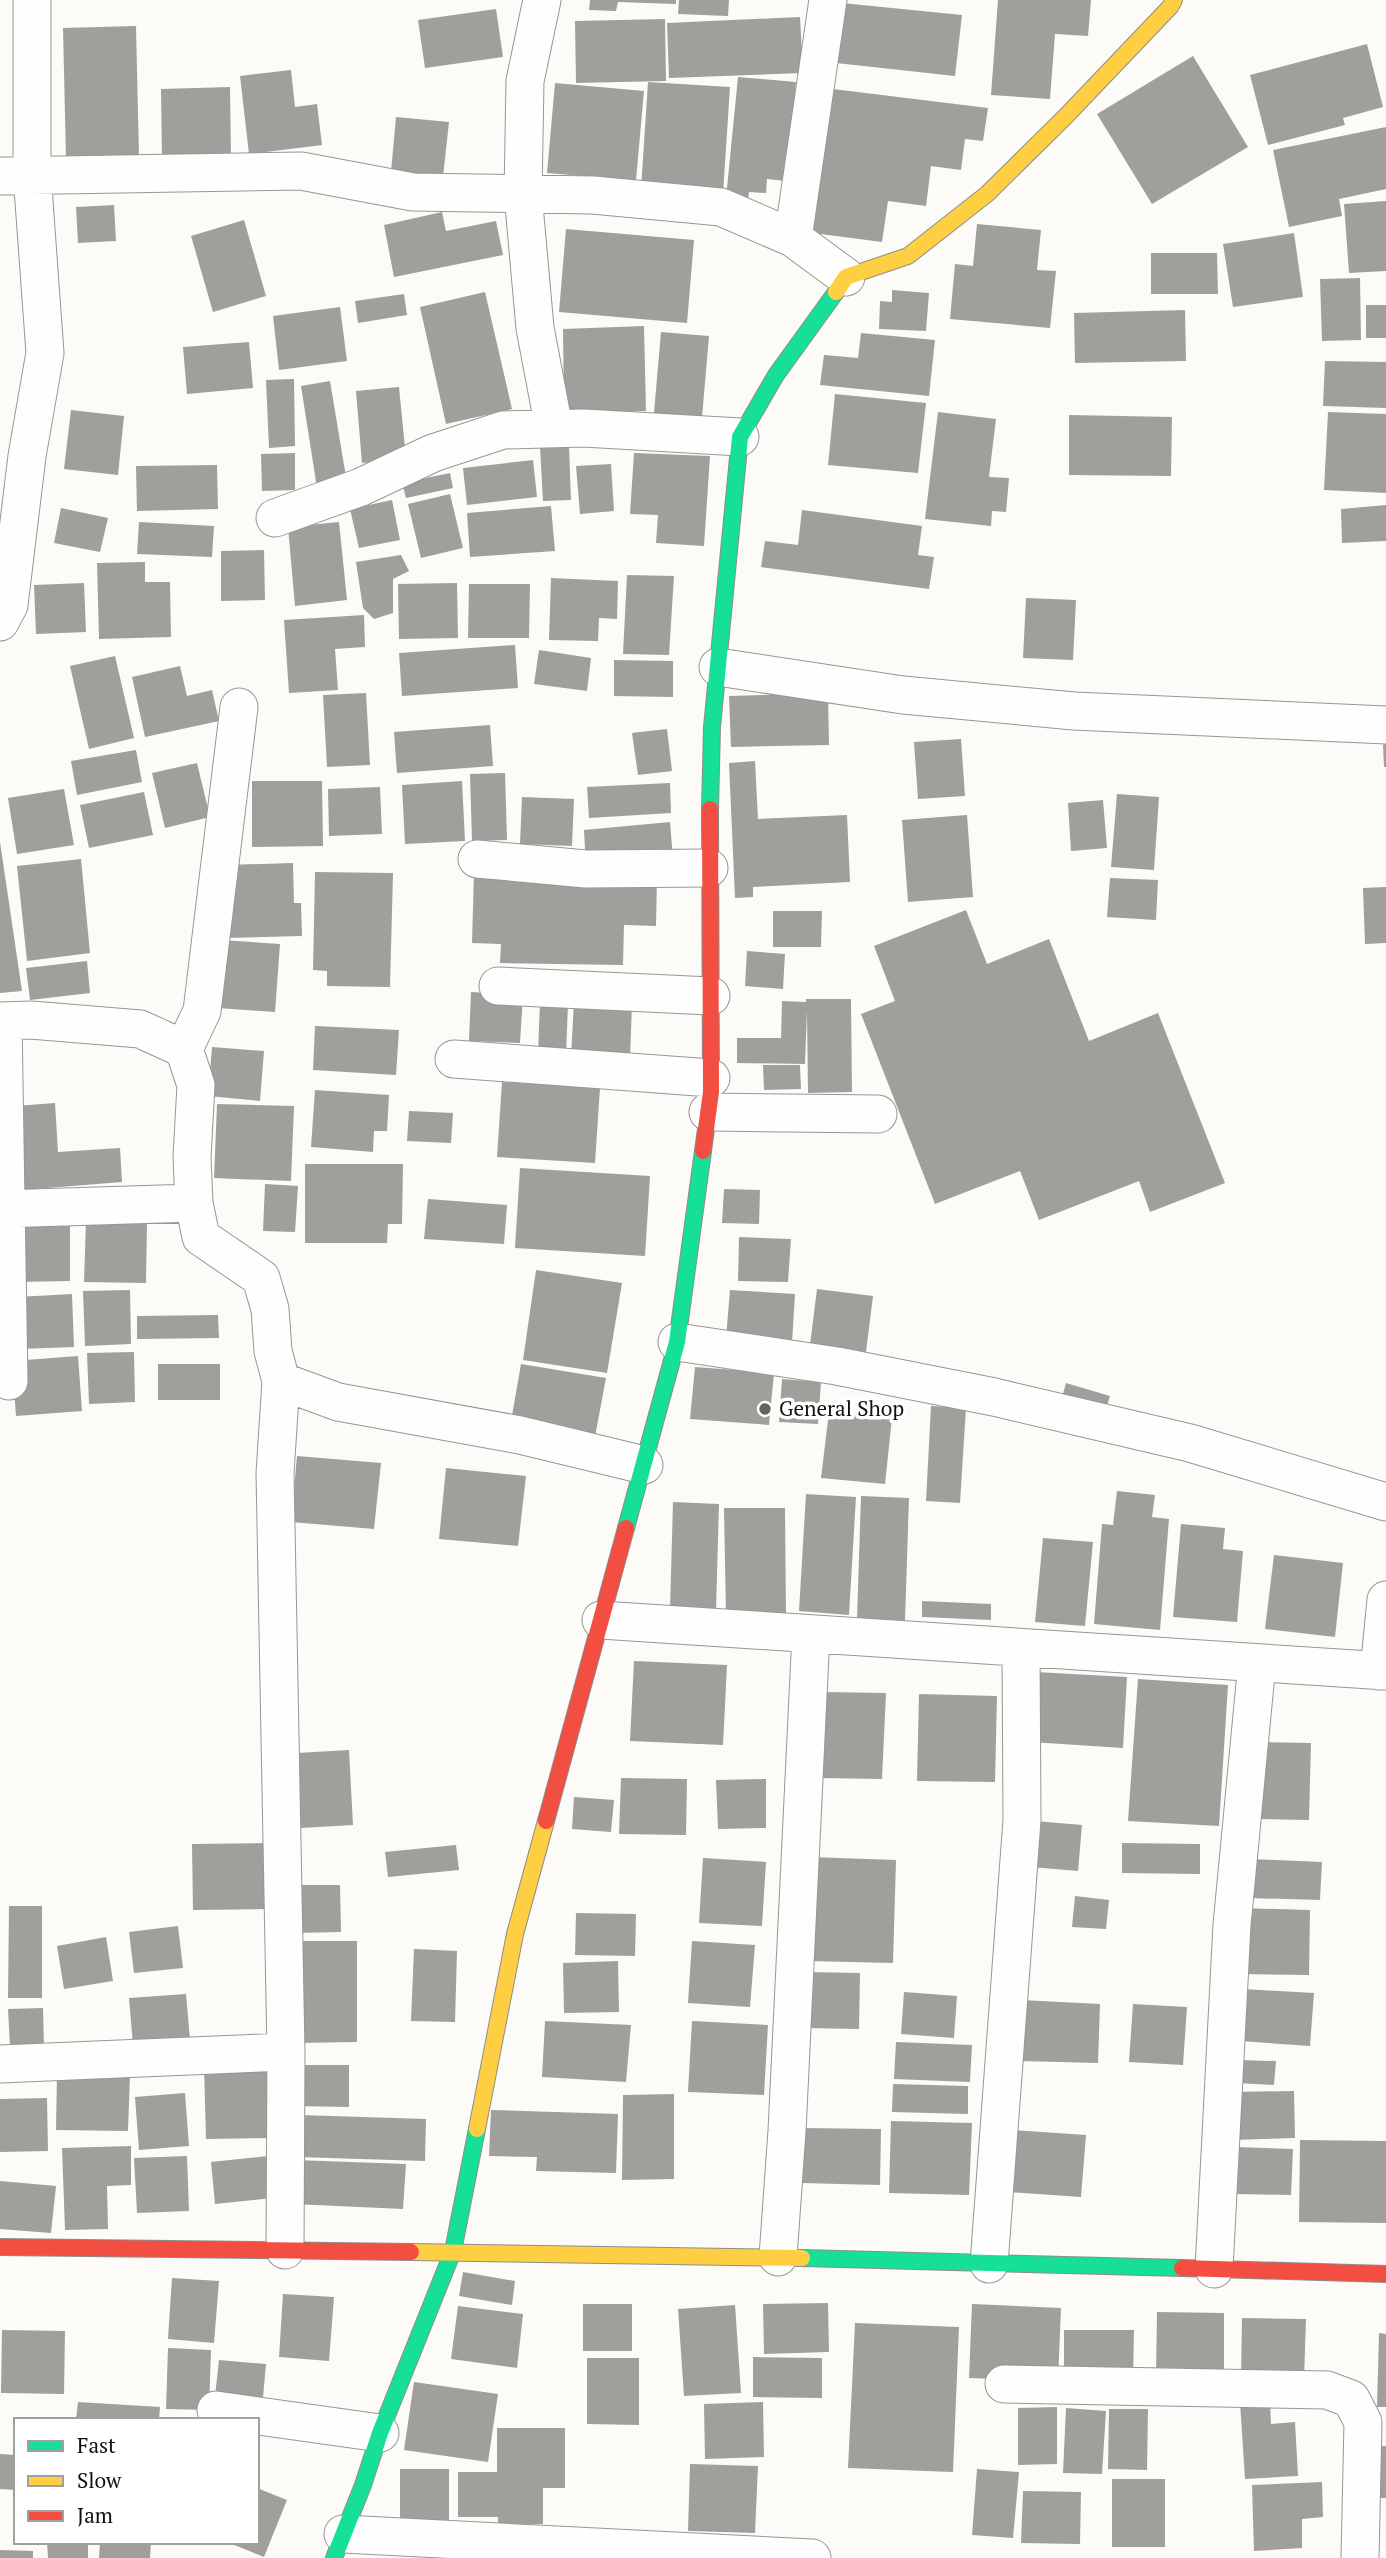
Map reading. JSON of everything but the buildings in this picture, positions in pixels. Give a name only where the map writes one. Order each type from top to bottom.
[{"type":"main road","points":[[338,2546],[453,2251],[515,1934],[677,1342],[710,1095],[709,868],[712,727],[740,437],[776,375],[846,277],[908,256],[986,194],[1066,116],[1174,0]]},
{"type":"main road","points":[[0,2247],[778,2257],[1386,2274]]},
{"type":"street","points":[[0,622],[9,605],[27,456],[45,353],[16,175],[32,0]]},
{"type":"street","points":[[541,0],[525,81],[523,194],[535,328],[551,412],[548,427]]},
{"type":"street","points":[[793,238],[828,0]]},
{"type":"street","points":[[16,175],[301,171],[413,192],[593,195],[721,207],[793,238],[846,277]]},
{"type":"street","points":[[275,518],[360,487],[433,453],[503,430],[548,427],[740,437]]},
{"type":"street","points":[[718,667],[904,695],[1074,711],[1386,725]]},
{"type":"street","points":[[239,707],[202,1011],[184,1049],[196,1085],[192,1157],[194,1203],[201,1237],[229,1259],[261,1278],[270,1309],[273,1351],[281,1381],[275,1473],[286,2052],[285,2250]]},
{"type":"street","points":[[477,859],[586,869],[709,868]]},
{"type":"street","points":[[498,986],[711,996]]},
{"type":"street","points":[[9,1381],[3,1209],[2,1021],[31,1020],[139,1028],[184,1049]]},
{"type":"street","points":[[454,1059],[710,1095],[878,1114]]},
{"type":"street","points":[[3,1209],[194,1203]]},
{"type":"street","points":[[677,1342],[837,1366],[994,1397],[1191,1444],[1386,1502]]},
{"type":"street","points":[[281,1381],[338,1402],[520,1435],[644,1465]]},
{"type":"street","points":[[601,1620],[1382,1671],[1386,1600]]},
{"type":"street","points":[[778,2257],[787,2131],[811,1634]]},
{"type":"street","points":[[989,2264],[1021,1820],[1021,1648]]},
{"type":"street","points":[[1214,2269],[1232,1925],[1257,1663]]},
{"type":"street","points":[[0,2064],[286,2052]]},
{"type":"street","points":[[1004,2384],[1327,2390],[1350,2399],[1363,2422],[1360,2558]]},
{"type":"street","points":[[216,2410],[380,2433]]},
{"type":"street","points":[[338,2546],[812,2558]]},
{"type":"traffic: fast","points":[[710,809],[712,727],[740,437],[776,375],[836,292]]},
{"type":"traffic: fast","points":[[626,1528],[677,1342],[703,1151]]},
{"type":"traffic: fast","points":[[334,2558],[380,2433],[453,2251],[477,2129]]},
{"type":"traffic: fast","points":[[802,2258],[1182,2268]]},
{"type":"traffic: slow","points":[[836,292],[846,277],[908,256],[987,194],[1066,116],[1174,0]]},
{"type":"traffic: slow","points":[[477,2129],[515,1934],[546,1821]]},
{"type":"traffic: slow","points":[[411,2252],[802,2258]]},
{"type":"traffic: jam","points":[[703,1151],[711,1092],[710,809]]},
{"type":"traffic: jam","points":[[546,1821],[626,1528]]},
{"type":"traffic: jam","points":[[0,2247],[411,2252]]},
{"type":"traffic: jam","points":[[1182,2268],[1386,2274]]},
{"type":"place","name":"General Shop","points":[[765,1409]]}]
